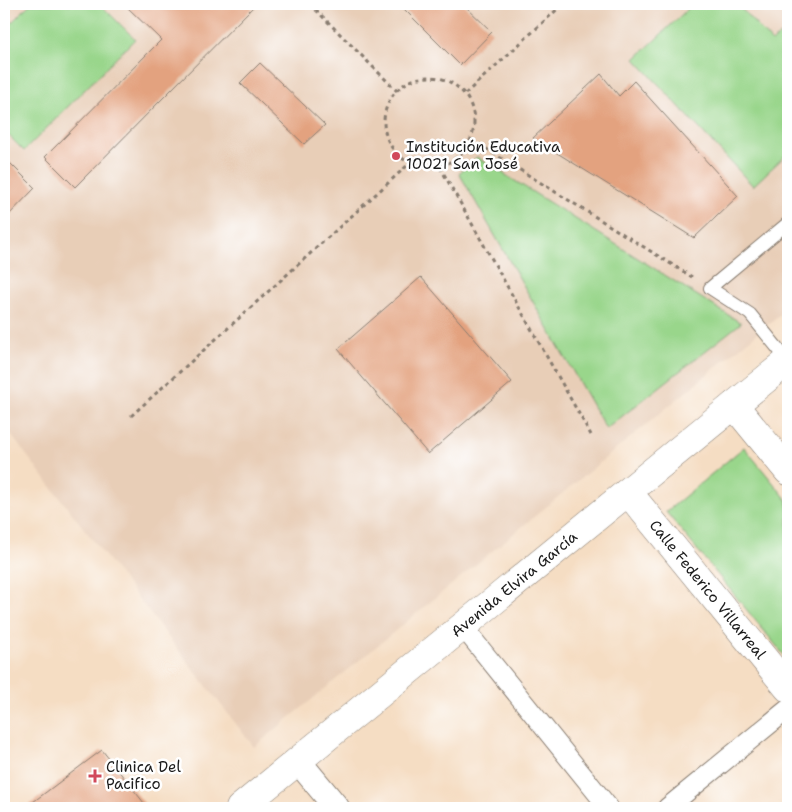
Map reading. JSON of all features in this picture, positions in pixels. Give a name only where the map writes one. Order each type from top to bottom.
[{"type":"main road","name":"Avenida Elvira García","points":[[240,808],[788,361]]},
{"type":"main road","points":[[734,405],[788,471]]},
{"type":"main road","name":"Calle Federico Villarreal","points":[[628,492],[788,688]]},
{"type":"street","points":[[463,626],[608,808]]},
{"type":"street","points":[[667,808],[788,709]]},
{"type":"street","points":[[298,761],[337,808]]},
{"type":"lane","points":[[788,223],[710,288],[750,314],[788,361]]},
{"type":"path","points":[[310,4],[397,91]]},
{"type":"path","points":[[465,94],[563,4]]},
{"type":"path","points":[[433,77],[447,80],[465,94],[474,112],[475,126],[472,140],[464,152],[453,162],[440,167],[424,168],[409,164],[396,154],[387,141],[383,126],[385,110],[403,85],[418,78],[433,77]]},
{"type":"path","points":[[472,140],[710,288]]},
{"type":"path","points":[[131,416],[409,164]]},
{"type":"path","points":[[440,167],[591,435]]},
{"type":"shaded area","name":"Institución Educativa 10021 San José","points":[[4,4],[788,4],[788,308],[254,747],[4,426]]},
{"type":"green space","points":[[30,4],[100,4],[135,39],[24,151],[4,131],[4,30]]},
{"type":"green space","points":[[693,4],[737,4],[772,42],[788,27],[788,153],[753,186],[635,59]]},
{"type":"green space","points":[[477,157],[741,323],[606,429],[459,173]]},
{"type":"green space","points":[[744,447],[788,501],[788,660],[666,512]]},
{"type":"building","points":[[124,4],[256,4],[75,187],[45,157],[161,40]]},
{"type":"building","points":[[399,4],[463,4],[492,32],[460,65]]},
{"type":"building","points":[[260,63],[325,125],[304,144],[240,83]]},
{"type":"building","points":[[601,74],[619,96],[634,81],[738,196],[694,238],[533,138]]},
{"type":"building","points":[[4,157],[35,188],[4,220]]},
{"type":"building","points":[[421,277],[512,382],[428,454],[338,349]]},
{"type":"building","name":"Clinica Del Pacifico","points":[[102,750],[148,808],[25,808]]},
{"type":"place","name":"Institución Educativa 10021 San José","points":[[396,156]]},
{"type":"place","name":"Clinica Del Pacifico","points":[[95,776]]}]
